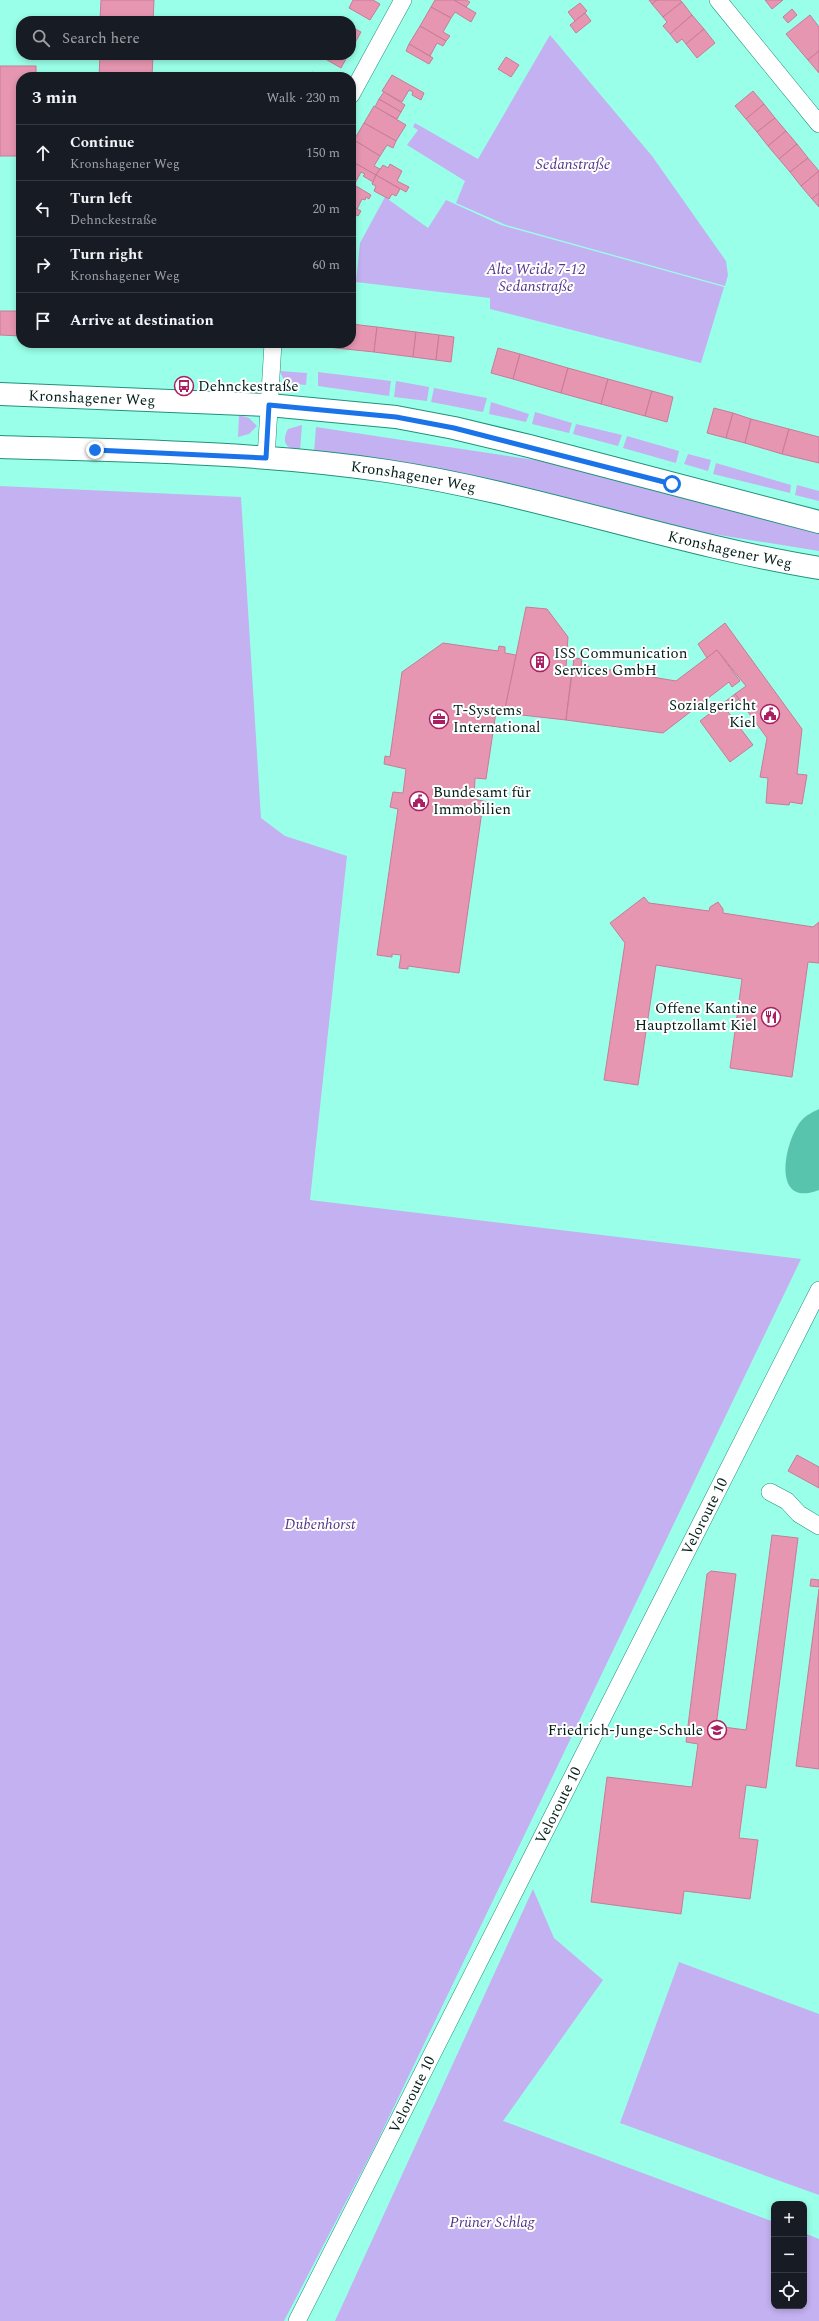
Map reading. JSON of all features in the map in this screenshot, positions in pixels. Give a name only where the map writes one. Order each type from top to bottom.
[{"type":"main road","name":"Kronshagener Weg","points":[[0,394],[269,405],[396,417],[454,428],[819,522]]},
{"type":"main road","name":"Kronshagener Weg","points":[[0,447],[266,458],[388,471],[457,484],[758,558],[819,568]]},
{"type":"street","points":[[356,86],[403,0]]},
{"type":"street","points":[[718,0],[819,124]]},
{"type":"street","points":[[266,458],[273,348]]},
{"type":"street","name":"Veloroute 10","points":[[297,2321],[819,1290]]},
{"type":"street","points":[[770,1492],[787,1500],[799,1514],[819,1526]]},
{"type":"green space","name":"Sedanstraße","points":[[550,35],[652,156],[726,261],[728,275],[725,286],[506,225],[456,203],[465,181],[407,145],[418,130],[413,127],[415,123],[478,159]]},
{"type":"green space","name":"Alte Weide 7-12 Sedanstraße","points":[[385,197],[428,228],[446,200],[501,225],[724,287],[701,363],[490,309],[490,298],[356,282],[360,243]]},
{"type":"green space","points":[[280,371],[307,373],[306,385],[285,383]]},
{"type":"green space","points":[[318,372],[391,381],[389,396],[318,386]]},
{"type":"green space","points":[[396,381],[429,387],[427,401],[394,397]]},
{"type":"green space","points":[[434,388],[487,398],[483,412],[431,402]]},
{"type":"green space","points":[[491,402],[529,414],[526,422],[489,414]]},
{"type":"green space","points":[[535,412],[572,423],[569,433],[532,424]]},
{"type":"green space","points":[[239,415],[249,418],[257,426],[249,434],[238,437]]},
{"type":"green space","points":[[576,424],[622,435],[618,446],[573,434]]},
{"type":"green space","points":[[302,425],[300,451],[291,449],[285,441],[288,429]]},
{"type":"green space","points":[[316,427],[535,460],[574,468],[819,533],[819,551],[682,529],[486,478],[437,469],[314,452]]},
{"type":"green space","points":[[627,436],[679,451],[676,463],[623,448]]},
{"type":"green space","points":[[688,454],[711,460],[708,471],[684,464]]},
{"type":"green space","points":[[716,463],[791,485],[790,493],[713,474]]},
{"type":"green space","points":[[797,485],[819,491],[819,501],[795,495]]},
{"type":"green space","name":"Dubenhorst","points":[[0,486],[241,497],[261,818],[285,836],[347,856],[310,1200],[801,1259],[376,2144],[284,2321],[0,2321]]},
{"type":"green space","name":"Prüner Schlag","points":[[533,1889],[554,1938],[603,1980],[503,2121],[771,2221],[771,2309],[807,2309],[807,2234],[819,2239],[819,2321],[335,2321]]},
{"type":"green space","points":[[679,1962],[819,2014],[819,2195],[620,2123]]},
{"type":"shaded area","points":[[819,1109],[819,1190],[804,1193],[794,1190],[788,1182],[786,1170],[787,1157],[790,1143],[801,1121],[807,1115]]},
{"type":"building","points":[[101,0],[154,0],[153,16],[100,16]]},
{"type":"building","points":[[353,0],[373,0],[380,4],[370,20],[349,8]]},
{"type":"building","points":[[435,0],[454,0],[476,13],[471,22],[455,12],[451,18],[431,7]]},
{"type":"building","points":[[454,0],[466,0],[470,2],[466,7]]},
{"type":"building","points":[[649,0],[657,0],[652,4]]},
{"type":"building","points":[[657,0],[680,0],[682,2],[663,17],[652,4]]},
{"type":"building","points":[[765,0],[783,0],[772,9]]},
{"type":"building","points":[[682,2],[692,15],[670,34],[663,26],[667,22],[663,17]]},
{"type":"building","points":[[580,3],[587,11],[575,21],[568,12]]},
{"type":"building","points":[[431,7],[451,18],[443,32],[450,36],[446,41],[420,26]]},
{"type":"building","points":[[792,9],[797,15],[788,23],[783,17]]},
{"type":"building","points":[[585,13],[591,21],[576,33],[570,25]]},
{"type":"building","points":[[692,15],[704,29],[686,44],[682,39],[677,43],[670,34]]},
{"type":"building","points":[[810,15],[819,27],[819,51],[808,60],[786,34]]},
{"type":"building","points":[[420,26],[446,41],[443,46],[437,43],[430,56],[409,44]]},
{"type":"building","points":[[704,29],[715,43],[697,58],[686,44]]},
{"type":"building","points":[[356,30],[361,32],[356,41]]},
{"type":"building","points":[[409,44],[433,58],[429,64],[406,51]]},
{"type":"building","points":[[819,51],[819,73],[808,60]]},
{"type":"building","points":[[506,57],[519,65],[511,77],[498,69]]},
{"type":"building","points":[[100,60],[153,60],[152,72],[99,72]]},
{"type":"building","points":[[327,60],[345,60],[341,68]]},
{"type":"building","points":[[0,66],[36,66],[36,72],[16,72],[16,156],[0,156]]},
{"type":"building","points":[[392,75],[424,93],[421,100],[412,95],[413,92],[409,90],[402,102],[382,91]]},
{"type":"building","points":[[753,91],[764,104],[746,119],[735,106]]},
{"type":"building","points":[[384,92],[405,105],[401,112],[379,99]]},
{"type":"building","points":[[379,99],[401,112],[397,119],[375,107]]},
{"type":"building","points":[[764,104],[775,118],[757,132],[746,119]]},
{"type":"building","points":[[374,106],[406,125],[396,141],[364,123]]},
{"type":"building","points":[[775,118],[786,131],[768,146],[757,132]]},
{"type":"building","points":[[364,123],[396,141],[393,148],[387,145],[380,156],[356,141],[356,137]]},
{"type":"building","points":[[786,131],[797,144],[779,159],[768,146]]},
{"type":"building","points":[[356,141],[380,156],[374,166],[380,169],[376,175],[356,164]]},
{"type":"building","points":[[797,144],[808,158],[790,172],[779,159]]},
{"type":"building","points":[[808,158],[819,171],[801,186],[790,172]]},
{"type":"building","points":[[356,164],[376,175],[373,182],[363,176],[365,174],[361,172],[356,181]]},
{"type":"building","points":[[390,164],[402,171],[397,181],[409,187],[406,192],[376,175],[383,165],[388,168]]},
{"type":"building","points":[[819,171],[819,193],[812,199],[801,186]]},
{"type":"building","points":[[376,175],[400,189],[396,196],[392,194],[389,199],[374,191],[376,186],[372,184]]},
{"type":"building","points":[[356,186],[371,195],[369,199],[366,197],[365,200],[362,199],[357,209]]},
{"type":"building","points":[[819,193],[819,207],[812,199]]},
{"type":"building","points":[[356,208],[361,211],[358,216],[356,215]]},
{"type":"building","points":[[0,311],[16,311],[16,336],[0,335]]},
{"type":"building","points":[[356,325],[377,327],[374,352],[336,348],[356,348]]},
{"type":"building","points":[[377,327],[416,332],[413,357],[374,352]]},
{"type":"building","points":[[416,332],[439,335],[436,360],[413,357]]},
{"type":"building","points":[[439,335],[454,337],[451,362],[436,360]]},
{"type":"building","points":[[498,348],[520,354],[513,379],[491,373]]},
{"type":"building","points":[[520,354],[568,368],[561,393],[513,379]]},
{"type":"building","points":[[568,368],[608,379],[601,404],[561,393]]},
{"type":"building","points":[[608,379],[652,391],[645,416],[601,404]]},
{"type":"building","points":[[652,391],[673,397],[667,422],[645,416]]},
{"type":"building","points":[[714,408],[733,413],[726,438],[707,433]]},
{"type":"building","points":[[733,413],[751,419],[745,443],[726,438]]},
{"type":"building","points":[[751,419],[789,429],[782,454],[745,443]]},
{"type":"building","points":[[789,429],[819,437],[819,463],[782,454]]},
{"type":"building","name":"ISS Communication Services GmbH","points":[[526,607],[547,609],[568,637],[566,668],[572,669],[566,720],[504,713]]},
{"type":"building","name":"Sozialgericht Kiel","points":[[725,623],[802,729],[797,774],[807,775],[802,804],[790,802],[789,805],[766,803],[768,778],[760,777],[767,738],[735,694],[746,686],[717,650],[707,658],[698,644]]},
{"type":"building","points":[[443,643],[498,651],[499,646],[505,647],[505,653],[516,655],[504,713],[496,712],[486,779],[475,778],[474,799],[492,803],[491,812],[482,811],[459,973],[408,966],[408,969],[399,968],[401,955],[392,954],[392,957],[377,955],[398,809],[390,807],[393,792],[403,793],[406,769],[384,764],[385,756],[390,757],[402,672]]},
{"type":"building","points":[[717,650],[740,681],[732,687],[729,682],[663,733],[566,720],[574,658],[582,659],[581,665],[676,681]]},
{"type":"building","points":[[735,694],[739,699],[725,708],[753,745],[730,762],[700,721]]},
{"type":"building","points":[[644,897],[649,903],[709,911],[710,907],[718,902],[723,909],[723,913],[813,927],[819,922],[819,963],[808,962],[792,1077],[730,1068],[742,979],[656,965],[638,1085],[604,1080],[625,943],[610,923]]},
{"type":"building","points":[[797,1455],[819,1467],[819,1488],[788,1471]]},
{"type":"building","points":[[772,1535],[798,1538],[766,1788],[746,1785],[739,1838],[758,1840],[750,1899],[684,1891],[681,1914],[591,1902],[607,1777],[692,1787],[698,1744],[686,1742],[707,1574],[711,1571],[736,1574],[716,1726],[746,1730]]},
{"type":"building","points":[[811,1579],[819,1580],[819,1587],[810,1586]]},
{"type":"building","points":[[819,1589],[819,1769],[796,1766]]},
{"type":"place","name":"Dehnckestraße","points":[[184,386]]},
{"type":"place","name":"ISS Communication Services GmbH","points":[[540,662]]},
{"type":"place","name":"Sozialgericht Kiel","points":[[770,714]]},
{"type":"place","name":"T-Systems International","points":[[439,719]]},
{"type":"place","name":"Bundesamt für Immobilien","points":[[419,801]]},
{"type":"place","name":"Offene Kantine Hauptzollamt Kiel","points":[[771,1017]]},
{"type":"place","name":"Friedrich-Junge-Schule","points":[[717,1730]]},
{"type":"route","points":[[95,450],[266,458],[269,405],[396,417],[454,428],[529,446],[672,484]]}]
